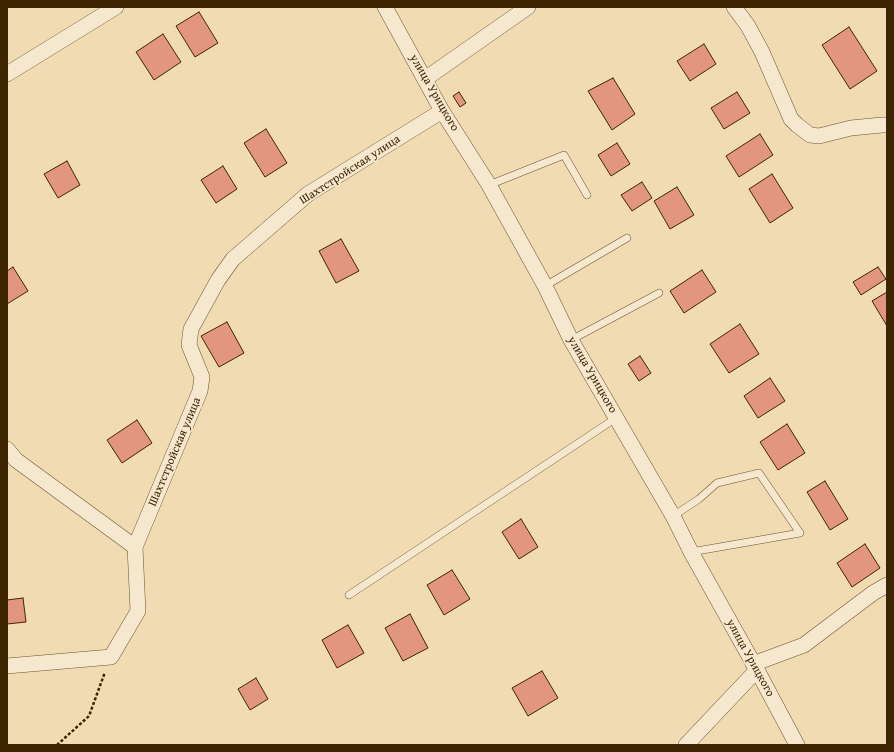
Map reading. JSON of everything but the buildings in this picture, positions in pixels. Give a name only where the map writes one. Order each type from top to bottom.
[{"type":"street","points":[[7,74],[116,7]]},
{"type":"street","name":"улица Урицкого","points":[[385,7],[442,111],[489,185],[545,286],[571,340],[673,516],[691,552],[797,745]]},
{"type":"street","points":[[425,79],[528,7]]},
{"type":"street","points":[[734,7],[748,26],[762,52],[791,119],[810,135],[819,136],[851,128],[882,124],[887,125]]},
{"type":"street","name":"Шахтстройская улица","points":[[111,657],[138,611],[134,547],[200,391],[202,378],[189,346],[191,329],[218,280],[233,259],[308,194],[442,111]]},
{"type":"street","points":[[10,457],[134,547]]},
{"type":"street","points":[[686,745],[755,667],[804,645],[873,593],[887,585]]},
{"type":"street","points":[[7,666],[111,657]]},
{"type":"lane","points":[[489,185],[564,155],[587,195]]},
{"type":"lane","points":[[545,286],[628,238]]},
{"type":"lane","points":[[571,340],[659,293]]},
{"type":"lane","points":[[349,595],[616,418]]},
{"type":"lane","points":[[673,516],[699,499],[717,483],[759,474],[800,533],[691,552]]},
{"type":"path","points":[[58,745],[89,716],[111,657]]}]
